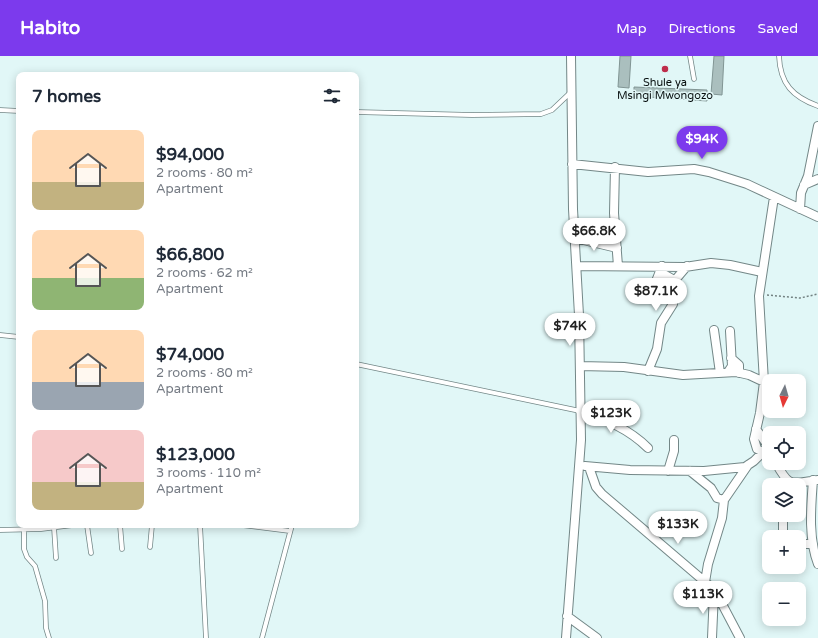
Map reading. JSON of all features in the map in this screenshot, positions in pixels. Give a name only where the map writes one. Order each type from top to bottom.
[{"type":"street","points":[[566,638],[579,466],[580,411],[577,266],[572,164],[571,56]]},
{"type":"street","points":[[800,209],[818,126]]},
{"type":"street","points":[[572,164],[615,167],[648,172],[694,169],[709,172],[747,184],[818,217]]},
{"type":"street","points":[[615,167],[614,213],[618,266]]},
{"type":"street","points":[[804,185],[818,179]]},
{"type":"street","points":[[764,374],[760,293],[774,197]]},
{"type":"street","points":[[574,226],[616,232]]},
{"type":"street","points":[[575,238],[617,248]]},
{"type":"street","points":[[577,266],[618,266],[661,269],[711,263],[730,265],[762,272]]},
{"type":"street","points":[[648,371],[657,349],[661,323],[673,304],[676,281],[687,266]]},
{"type":"street","points":[[661,269],[676,281]]},
{"type":"street","points":[[651,294],[661,269]]},
{"type":"street","points":[[714,330],[724,372]]},
{"type":"street","points":[[724,372],[732,366],[730,331]]},
{"type":"street","points":[[731,358],[739,365],[739,373]]},
{"type":"street","points":[[580,366],[624,367],[683,375],[724,372],[739,373],[758,378],[762,381]]},
{"type":"street","points":[[762,394],[754,438],[755,446],[762,451]]},
{"type":"street","points":[[580,411],[609,422],[634,436],[648,448]]},
{"type":"street","points":[[668,471],[674,451],[674,440]]},
{"type":"street","points":[[579,466],[668,471],[704,471],[745,467],[762,457]]},
{"type":"street","points":[[705,582],[708,564],[722,518],[724,500],[748,465]]},
{"type":"street","points":[[589,467],[596,487],[602,494],[705,582],[714,592],[740,638]]},
{"type":"street","points":[[689,471],[711,488],[717,498],[724,500]]},
{"type":"street","points":[[815,480],[812,528],[813,544],[818,564]]},
{"type":"street","points":[[806,544],[813,544]]},
{"type":"street","points":[[712,638],[714,592]]},
{"type":"street","points":[[567,616],[597,638]]},
{"type":"lane","points":[[690,56],[694,80]]},
{"type":"lane","points":[[779,56],[781,73],[785,83],[795,94],[818,106]]},
{"type":"lane","points":[[359,112],[472,116],[541,114],[552,110],[572,92]]},
{"type":"lane","points":[[0,110],[16,111]]},
{"type":"lane","points":[[0,335],[16,337]]},
{"type":"lane","points":[[359,365],[580,411]]},
{"type":"lane","points":[[0,530],[22,528],[24,549],[27,557],[35,566],[45,601],[46,628],[49,638]]},
{"type":"lane","points":[[56,528],[56,558]]},
{"type":"lane","points":[[87,528],[91,553]]},
{"type":"lane","points":[[120,528],[122,550]]},
{"type":"lane","points":[[150,547],[152,528]]},
{"type":"lane","points":[[200,528],[206,638]]},
{"type":"lane","points":[[266,528],[290,531]]},
{"type":"lane","points":[[262,638],[291,528]]},
{"type":"path","points":[[760,293],[794,298],[818,294]]},
{"type":"building","points":[[620,56],[631,56],[629,88],[618,87]]},
{"type":"building","points":[[714,56],[724,56],[722,95],[711,94]]},
{"type":"building","points":[[634,87],[707,90],[707,101],[634,96]]},
{"type":"place","name":"Shule ya Msingi Mwongozo","points":[[665,69]]}]
